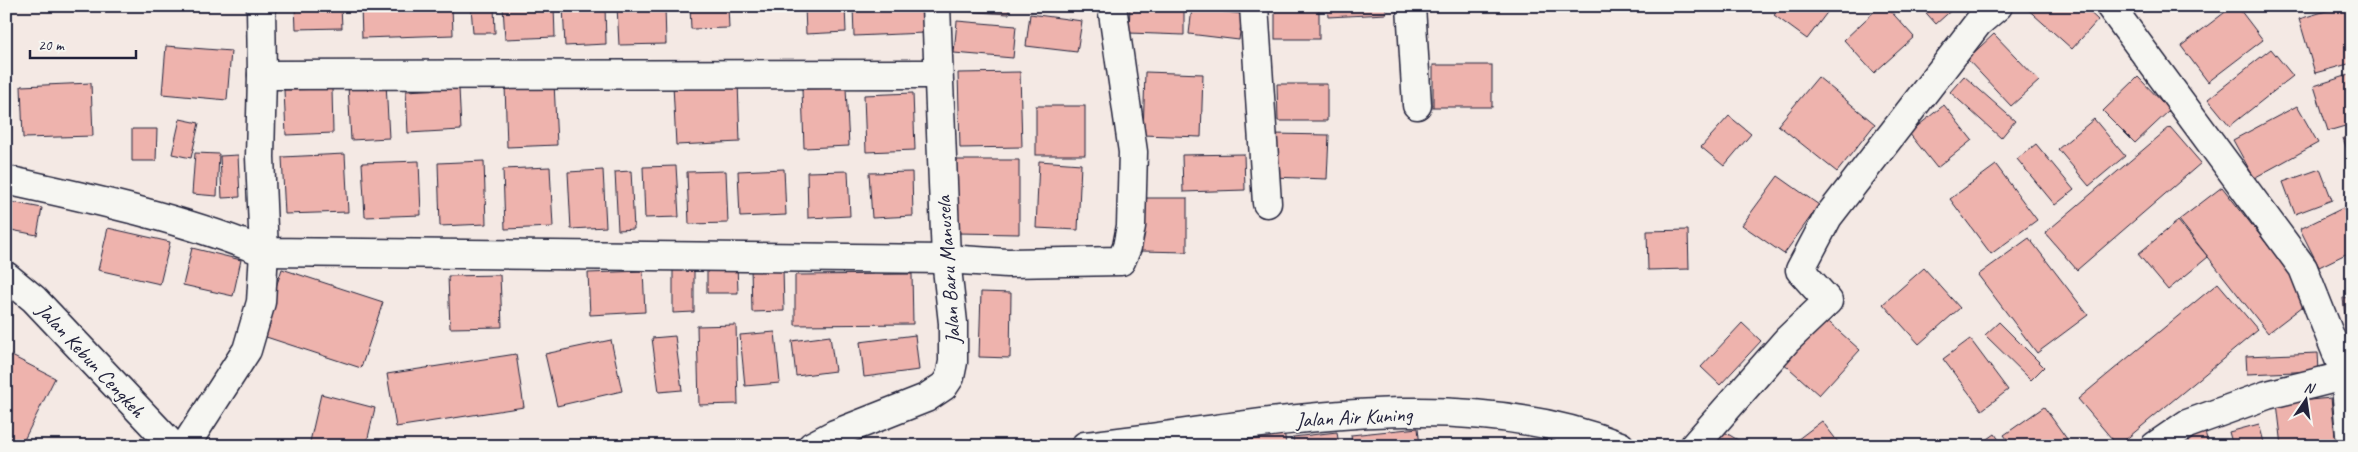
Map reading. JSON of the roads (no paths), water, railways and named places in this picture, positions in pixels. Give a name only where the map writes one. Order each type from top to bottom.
[{"type":"street","points":[[185,446],[247,350],[261,302],[264,252],[260,157],[261,6]]},
{"type":"street","name":"Jalan Baru Manusela","points":[[812,446],[835,434],[926,398],[944,386],[950,377],[953,362],[953,323],[946,259],[936,6]]},
{"type":"street","points":[[6,180],[76,195],[191,225],[264,252],[946,259],[1007,263],[1121,261],[1127,247],[1131,226],[1133,152],[1112,6]]},
{"type":"street","points":[[1254,6],[1267,203]]},
{"type":"street","points":[[1411,6],[1417,105]]},
{"type":"street","points":[[1694,446],[1787,340],[1828,301],[1800,270],[1828,217],[1978,23],[1998,6]]},
{"type":"street","points":[[2110,6],[2303,268],[2348,374],[2351,446]]},
{"type":"street","points":[[262,75],[938,74]]},
{"type":"street","name":"Jalan Kebun Cengkeh","points":[[6,276],[34,299],[173,446]]},
{"type":"street","points":[[2154,446],[2187,424],[2267,395],[2348,374]]},
{"type":"street","name":"Jalan Air Kuning","points":[[1085,446],[1226,437],[1334,415],[1457,412],[1518,418],[1578,432],[1620,446]]}]
